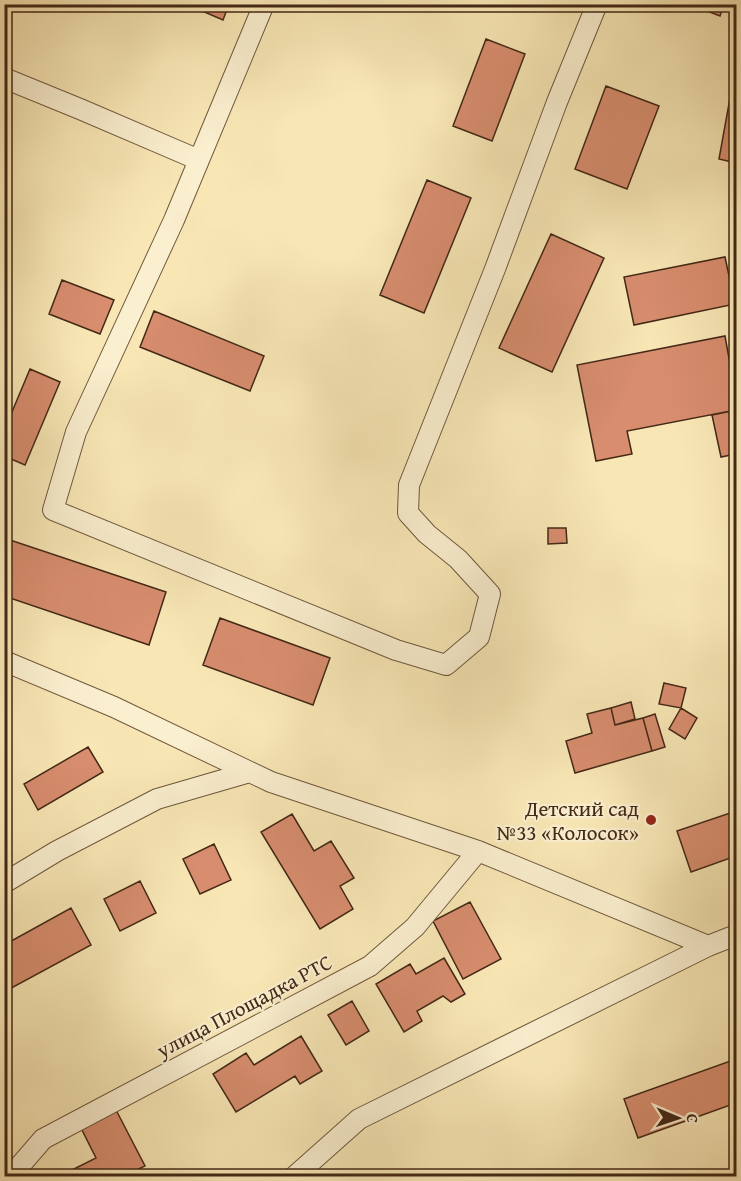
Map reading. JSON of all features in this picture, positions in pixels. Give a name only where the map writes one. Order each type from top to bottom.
[{"type":"street","points":[[264,4],[174,220],[76,432],[53,510],[396,650],[446,665],[479,637],[490,594],[458,559],[427,534],[408,513],[410,485],[495,269],[590,6]]},
{"type":"street","points":[[4,78],[199,160]]},
{"type":"street","points":[[4,661],[114,707],[271,782],[478,852],[708,946]]},
{"type":"street","points":[[4,883],[57,851],[157,799],[250,772]]},
{"type":"street","name":"улица Площадка РТС","points":[[11,1176],[44,1139],[370,966],[415,927],[478,852]]},
{"type":"street","points":[[296,1176],[359,1119],[736,934]]},
{"type":"building","points":[[186,4],[229,4],[223,20]]},
{"type":"building","points":[[689,4],[724,4],[720,16]]},
{"type":"building","points":[[486,39],[525,54],[492,141],[453,126]]},
{"type":"building","points":[[736,65],[736,163],[719,159]]},
{"type":"building","points":[[606,86],[659,106],[627,189],[575,169]]},
{"type":"building","points":[[427,180],[471,198],[424,313],[380,295]]},
{"type":"building","points":[[551,234],[604,258],[552,372],[499,348]]},
{"type":"building","points":[[725,257],[735,304],[634,325],[624,277]]},
{"type":"building","points":[[62,280],[114,300],[100,334],[49,314]]},
{"type":"building","points":[[154,311],[264,356],[250,391],[140,347]]},
{"type":"building","points":[[725,336],[736,397],[736,410],[627,431],[632,454],[596,461],[577,365]]},
{"type":"building","points":[[30,369],[60,382],[25,465],[4,456],[4,431]]},
{"type":"building","points":[[736,410],[736,437],[734,438],[736,454],[721,457],[712,415]]},
{"type":"building","points":[[548,528],[566,528],[567,543],[548,544]]},
{"type":"building","points":[[4,538],[166,592],[149,645],[4,596]]},
{"type":"building","points":[[220,618],[330,658],[313,705],[203,665]]},
{"type":"building","points":[[664,683],[686,688],[681,708],[659,704]]},
{"type":"building","points":[[631,702],[635,719],[615,725],[611,708]]},
{"type":"building","points":[[611,708],[615,725],[643,718],[652,751],[575,773],[566,741],[592,733],[587,714]]},
{"type":"building","points":[[681,708],[697,718],[685,739],[669,729]]},
{"type":"building","points":[[655,714],[665,747],[652,751],[643,718]]},
{"type":"building","points":[[88,747],[103,772],[38,810],[24,784]]},
{"type":"building","points":[[736,811],[736,856],[691,872],[677,831]]},
{"type":"building","points":[[292,814],[314,851],[331,841],[354,878],[340,886],[353,909],[320,929],[261,832]]},
{"type":"building","points":[[214,844],[231,880],[200,894],[183,859]]},
{"type":"building","points":[[140,881],[156,913],[120,931],[104,899]]},
{"type":"building","points":[[470,902],[501,959],[463,979],[433,921]]},
{"type":"building","points":[[71,908],[91,945],[4,992],[4,945]]},
{"type":"building","points":[[444,958],[465,994],[451,1002],[443,996],[417,1011],[422,1021],[404,1032],[376,984],[410,964],[416,974]]},
{"type":"building","points":[[352,1001],[369,1031],[346,1045],[328,1015]]},
{"type":"building","points":[[301,1036],[322,1071],[300,1084],[295,1076],[236,1112],[213,1074],[246,1053],[254,1065]]},
{"type":"building","points":[[736,1059],[736,1103],[638,1138],[624,1099]]},
{"type":"building","points":[[115,1108],[145,1166],[124,1176],[60,1176],[96,1158],[80,1126]]},
{"type":"place","name":"Детский сад №33 «Колосок»","points":[[651,820]]}]
